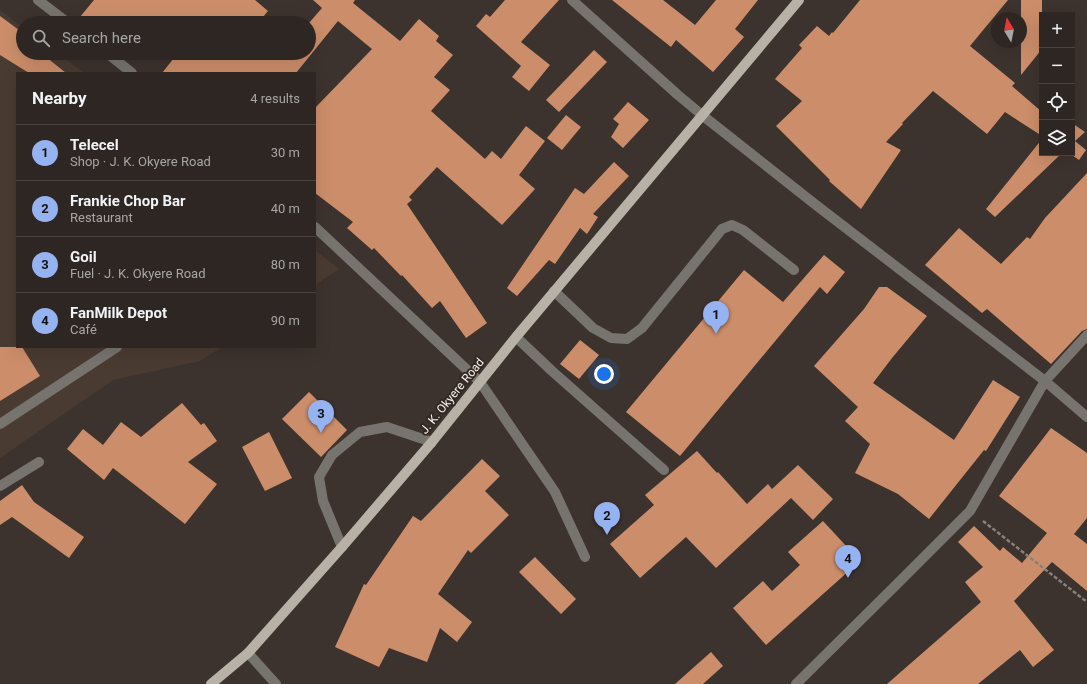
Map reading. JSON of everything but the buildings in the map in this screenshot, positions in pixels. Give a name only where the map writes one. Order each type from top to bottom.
[{"type":"main road","name":"J. K. Okyere Road","points":[[211,684],[248,653],[342,547],[432,442],[554,291],[799,0]]},
{"type":"street","points":[[38,0],[59,16]]},
{"type":"street","points":[[572,0],[702,115],[1044,381],[1087,417]]},
{"type":"street","points":[[116,60],[131,72]]},
{"type":"street","points":[[554,291],[593,328],[611,338],[627,339],[642,328],[722,229],[732,225],[743,230],[794,270]]},
{"type":"street","points":[[316,228],[480,382],[555,492],[585,557]]},
{"type":"street","points":[[796,684],[970,511],[1044,381],[1087,335]]},
{"type":"street","points":[[516,337],[552,371],[664,470]]},
{"type":"street","points":[[0,424],[115,348]]},
{"type":"street","points":[[342,547],[323,501],[319,477],[332,455],[360,432],[387,427],[432,442]]},
{"type":"street","points":[[0,486],[39,462]]},
{"type":"street","points":[[248,653],[276,684]]},
{"type":"path","points":[[970,511],[1087,602]]},
{"type":"shaded area","points":[[0,10],[16,23],[16,60],[66,60],[83,72],[16,72],[16,348],[220,348],[200,361],[113,380],[0,458]]},
{"type":"shaded area","points":[[316,251],[339,269],[316,284]]},
{"type":"place","name":"Telecel","points":[[716,334]]},
{"type":"place","name":"Goil","points":[[321,433]]},
{"type":"place","name":"Frankie Chop Bar","points":[[607,535]]},
{"type":"place","name":"FanMilk Depot","points":[[848,578]]}]
